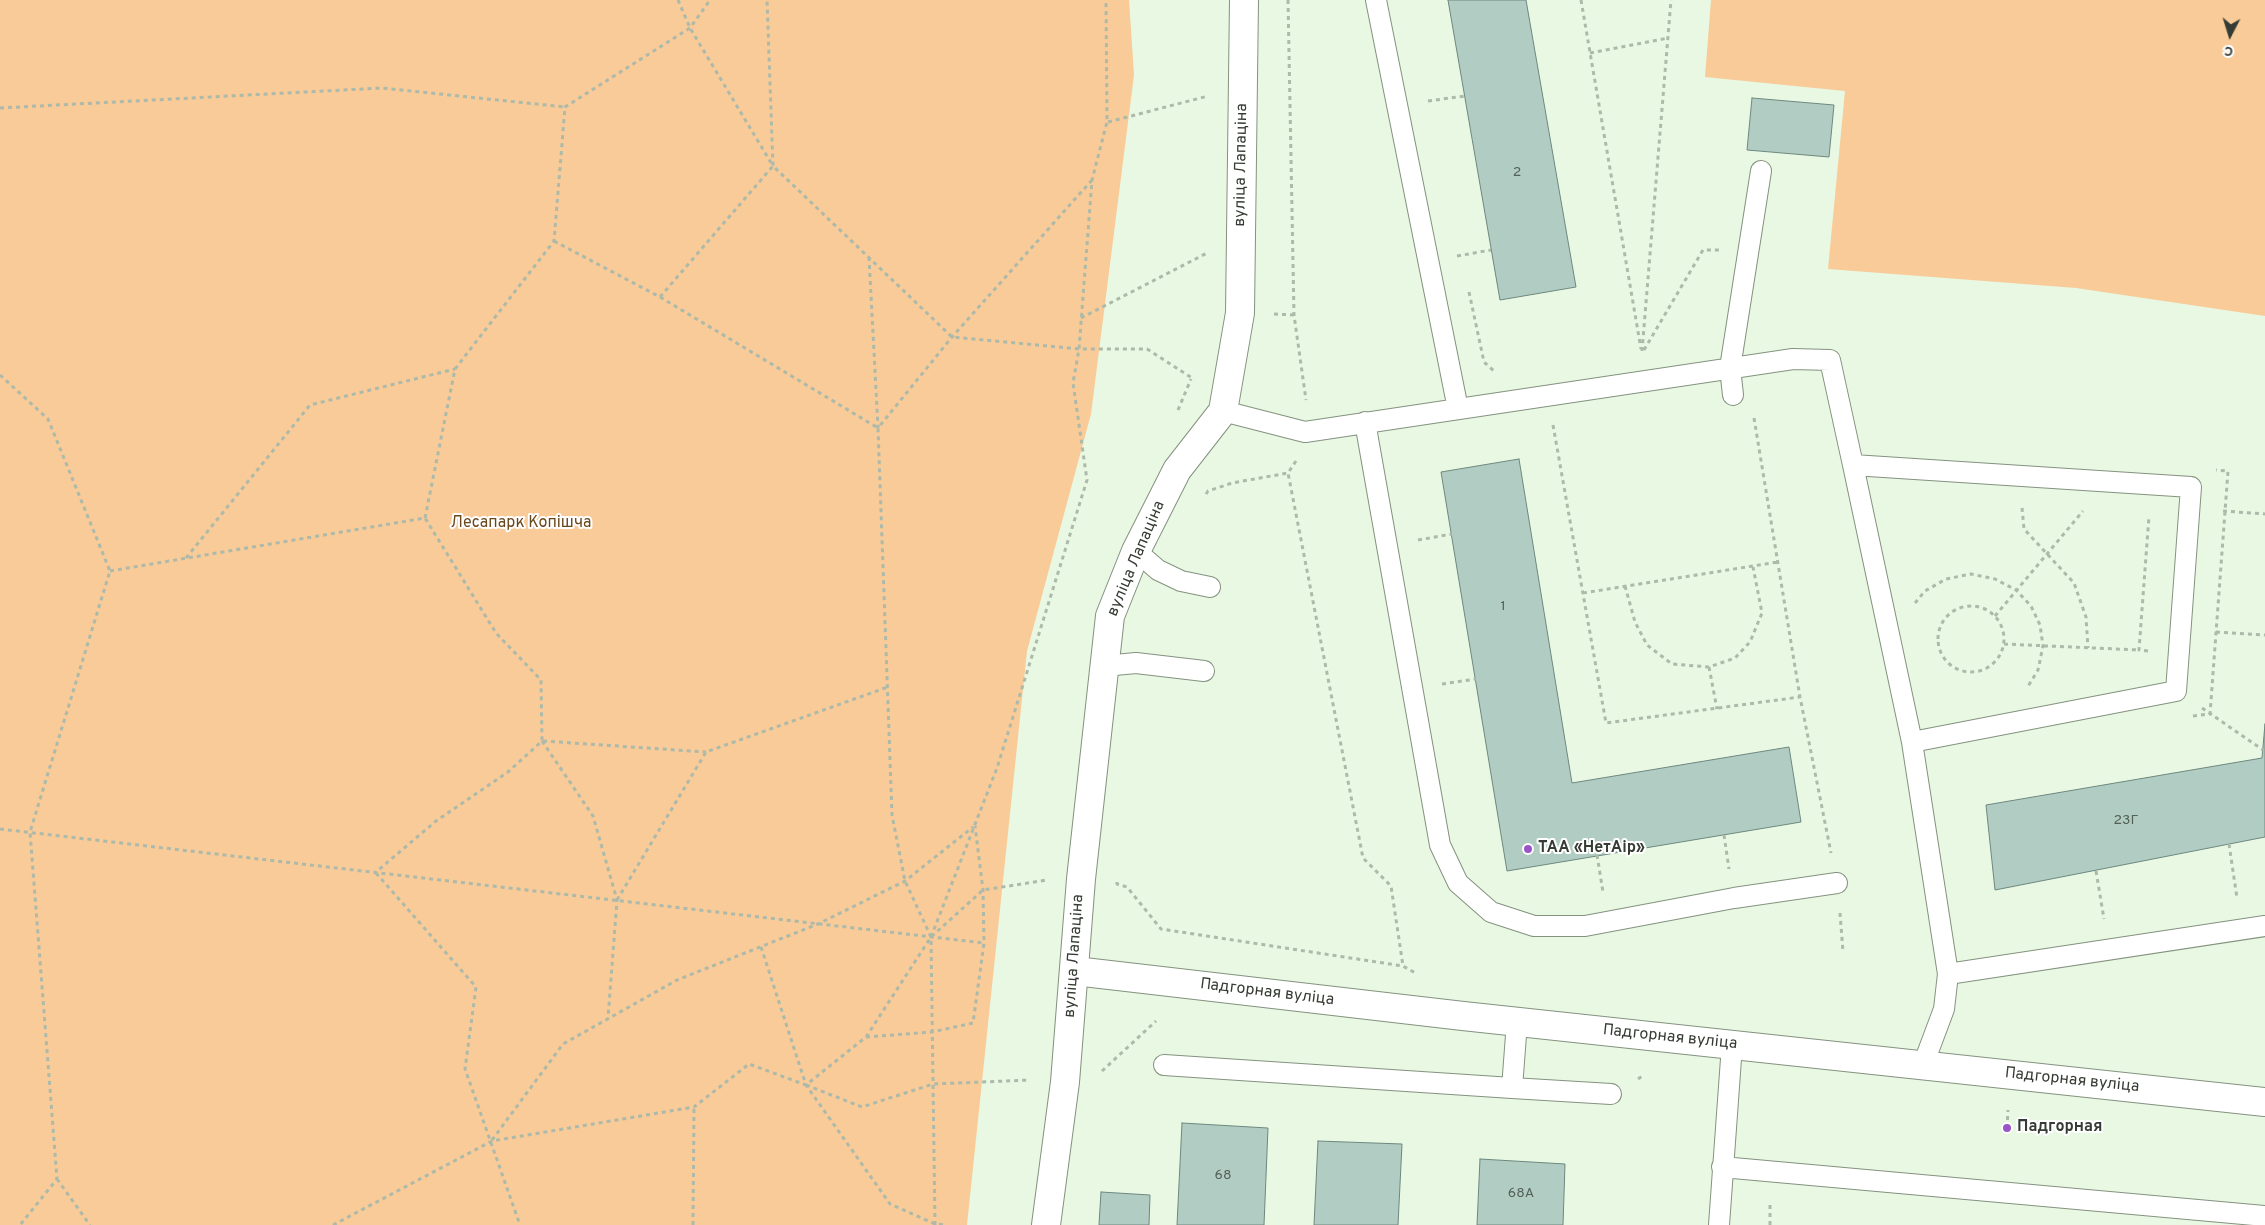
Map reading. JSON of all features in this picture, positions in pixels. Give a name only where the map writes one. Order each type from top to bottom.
[{"type":"main road","name":"вуліца Лапаціна","points":[[1046,1225],[1065,1082],[1081,879],[1110,616],[1136,551],[1176,470],[1223,411],[1240,313],[1244,0]]},
{"type":"main road","name":"Падгорная вуліца","points":[[1075,971],[1517,1022],[2265,1102]]},
{"type":"lane","points":[[1376,0],[1458,408]]},
{"type":"lane","points":[[1734,395],[1730,368],[1760,171]]},
{"type":"lane","points":[[1223,411],[1305,432],[1793,359],[1830,360],[1912,742],[1948,974],[1944,1009],[1923,1065]]},
{"type":"lane","points":[[1365,422],[1440,845],[1458,884],[1491,912],[1534,926],[1585,926],[1734,898],[1837,883]]},
{"type":"lane","points":[[1853,465],[2191,486],[2176,692],[1912,742]]},
{"type":"lane","points":[[1136,551],[1158,570],[1181,581],[1210,587]]},
{"type":"lane","points":[[1104,666],[1136,663],[1204,671]]},
{"type":"lane","points":[[1948,974],[2265,926]]},
{"type":"lane","points":[[1512,1088],[1517,1022]]},
{"type":"lane","points":[[1719,1225],[1732,1045]]},
{"type":"lane","points":[[1164,1065],[1611,1094]]},
{"type":"lane","points":[[1722,1167],[2265,1216]]},
{"type":"path","points":[[678,0],[690,28],[773,166],[952,337],[1079,349],[1147,349],[1192,378]]},
{"type":"path","points":[[0,108],[382,88],[565,107],[690,28],[710,0]]},
{"type":"path","points":[[660,297],[773,166],[766,0]]},
{"type":"path","points":[[806,1085],[866,1036],[931,937],[1000,758],[1087,480],[1073,383],[1079,349],[1092,180],[1107,122],[1106,0]]},
{"type":"path","points":[[1288,0],[1294,315],[1306,400]]},
{"type":"path","points":[[1581,0],[1642,355]]},
{"type":"path","points":[[1642,355],[1671,0]]},
{"type":"path","points":[[1590,53],[1668,38]]},
{"type":"path","points":[[1107,122],[1211,96]]},
{"type":"path","points":[[1397,105],[1465,96]]},
{"type":"path","points":[[565,107],[554,241],[455,369],[425,518],[496,633],[542,680],[542,741],[593,816],[618,900],[608,1019]]},
{"type":"path","points":[[878,428],[952,337],[1092,180]]},
{"type":"path","points":[[554,241],[660,297],[878,428]]},
{"type":"path","points":[[1642,355],[1703,250],[1747,248]]},
{"type":"path","points":[[1081,318],[1208,253]]},
{"type":"path","points":[[869,257],[878,428],[892,815],[905,881],[931,937],[935,1224]]},
{"type":"path","points":[[186,558],[310,405],[455,369]]},
{"type":"path","points":[[0,375],[48,419],[110,571],[30,832],[57,1179],[90,1225]]},
{"type":"path","points":[[1734,395],[1757,392],[1754,420],[1800,696],[1831,854],[1822,855]]},
{"type":"path","points":[[1548,396],[1606,724],[1800,696]]},
{"type":"path","points":[[1208,491],[1232,483],[1288,473],[1299,458]]},
{"type":"path","points":[[1117,884],[1127,887],[1161,929],[1403,966],[1391,886],[1363,858],[1288,473]]},
{"type":"path","points":[[2022,505],[2024,529],[2074,583],[2086,617],[2088,648]]},
{"type":"path","points":[[1995,616],[2086,507]]},
{"type":"path","points":[[2189,508],[2265,514]]},
{"type":"path","points":[[2139,650],[2149,513]]},
{"type":"path","points":[[110,571],[425,518]]},
{"type":"path","points":[[1583,593],[1778,562]]},
{"type":"path","points":[[1625,586],[1635,622],[1647,645],[1672,664],[1709,667],[1735,658],[1750,642],[1762,613],[1753,567]]},
{"type":"path","points":[[1909,610],[1925,591],[1946,579],[1971,574],[1995,578],[2016,590],[2031,606],[2040,625],[2043,646],[2038,670],[2025,692]]},
{"type":"path","points":[[1964,607],[1975,607],[1986,610],[1995,616],[2004,634],[2004,644],[2000,656],[1993,664],[1984,670],[1962,672],[1952,667],[1944,659],[1939,650],[1938,638],[1940,628],[1946,618],[1954,611],[1964,607]]},
{"type":"path","points":[[2180,629],[2265,636]]},
{"type":"path","points":[[2004,644],[2179,652]]},
{"type":"path","points":[[1709,667],[1717,708]]},
{"type":"path","points":[[376,872],[436,821],[508,772],[542,741],[706,752],[888,687]]},
{"type":"path","points":[[2176,692],[2263,750]]},
{"type":"path","points":[[618,900],[706,752]]},
{"type":"path","points":[[492,1141],[563,1044],[677,980],[818,924],[905,881],[975,825]]},
{"type":"path","points":[[866,1036],[932,1032],[973,1023],[984,943],[983,890],[975,825]]},
{"type":"path","points":[[0,829],[984,943]]},
{"type":"path","points":[[2229,844],[2242,929]]},
{"type":"path","points":[[2096,871],[2110,949]]},
{"type":"path","points":[[376,872],[476,987],[465,1069],[492,1141],[520,1225]]},
{"type":"path","points":[[931,937],[983,890],[1050,879]]},
{"type":"path","points":[[1837,883],[1843,952]]},
{"type":"path","points":[[761,947],[806,1085],[890,1204],[935,1224],[946,1225]]},
{"type":"path","points":[[1097,1076],[1156,1021]]},
{"type":"path","points":[[333,1225],[492,1141],[694,1107],[749,1064],[862,1107],[933,1084],[1032,1080]]},
{"type":"path","points":[[693,1225],[694,1107]]},
{"type":"path","points":[[20,1225],[57,1179]]},
{"type":"path","points":[[1770,1193],[1770,1225]]},
{"type":"green space","name":"Лесапарк Копішча","points":[[0,0],[1129,0],[1134,75],[1091,414],[1027,651],[967,1225],[0,1225]]},
{"type":"green space","points":[[1711,0],[2265,0],[2265,316],[2076,288],[1828,269],[1845,91],[1705,77]]},
{"type":"building","points":[[1448,0],[1526,0],[1576,287],[1500,300]]},
{"type":"building","points":[[1752,98],[1834,105],[1829,157],[1747,150]]},
{"type":"building","points":[[1519,459],[1572,783],[1789,747],[1801,822],[1507,871],[1441,472]]},
{"type":"building","points":[[2265,724],[2265,837],[1995,890],[1986,805],[2262,758]]},
{"type":"building","points":[[1182,1123],[1268,1128],[1264,1225],[1177,1225]]},
{"type":"building","points":[[1318,1141],[1402,1144],[1398,1225],[1314,1225]]},
{"type":"building","points":[[1480,1159],[1565,1164],[1563,1225],[1477,1225]]},
{"type":"building","points":[[1101,1192],[1150,1195],[1149,1225],[1099,1225]]},
{"type":"place","name":"ТАА «НетАір»","points":[[1528,849]]},
{"type":"place","name":"Падгорная","points":[[2007,1128]]}]
